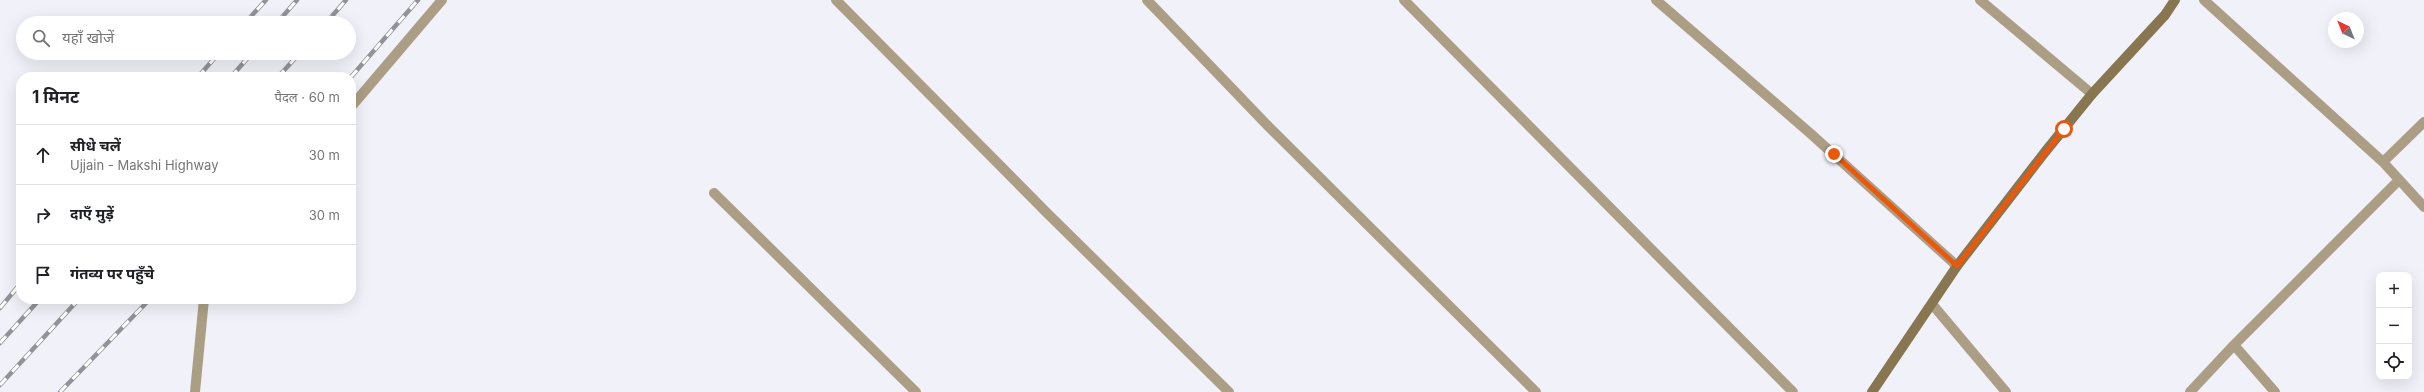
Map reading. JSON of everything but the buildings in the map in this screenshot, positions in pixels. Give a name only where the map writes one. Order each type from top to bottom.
[{"type":"main road","points":[[1872,392],[1957,266],[2092,94],[2165,15],[2175,0]]},
{"type":"street","points":[[356,101],[442,0]]},
{"type":"street","points":[[836,0],[1047,213],[1229,392]]},
{"type":"street","points":[[1147,0],[1340,198],[1536,392]]},
{"type":"street","points":[[1404,0],[1793,392]]},
{"type":"street","points":[[1656,0],[1811,134],[1957,266]]},
{"type":"street","points":[[1980,0],[2092,94]]},
{"type":"street","points":[[2204,0],[2383,162],[2424,207]]},
{"type":"street","points":[[2383,162],[2424,122]]},
{"type":"street","points":[[2190,392],[2234,345],[2399,180]]},
{"type":"street","points":[[714,194],[916,392]]},
{"type":"street","points":[[195,392],[204,304]]},
{"type":"street","points":[[1932,304],[2006,392]]},
{"type":"street","points":[[2234,345],[2275,392]]},
{"type":"railway","points":[[251,16],[266,0]]},
{"type":"railway","points":[[283,16],[297,0]]},
{"type":"railway","points":[[332,16],[346,0]]},
{"type":"railway","points":[[355,72],[418,0]]},
{"type":"railway","points":[[202,72],[213,60]]},
{"type":"railway","points":[[235,72],[246,60]]},
{"type":"railway","points":[[283,72],[294,60]]},
{"type":"railway","points":[[0,308],[16,289]]},
{"type":"railway","points":[[0,343],[35,304]]},
{"type":"railway","points":[[0,385],[74,304]]},
{"type":"railway","points":[[60,392],[145,304]]},
{"type":"route","points":[[1834,154],[1957,266],[2064,129]]}]
